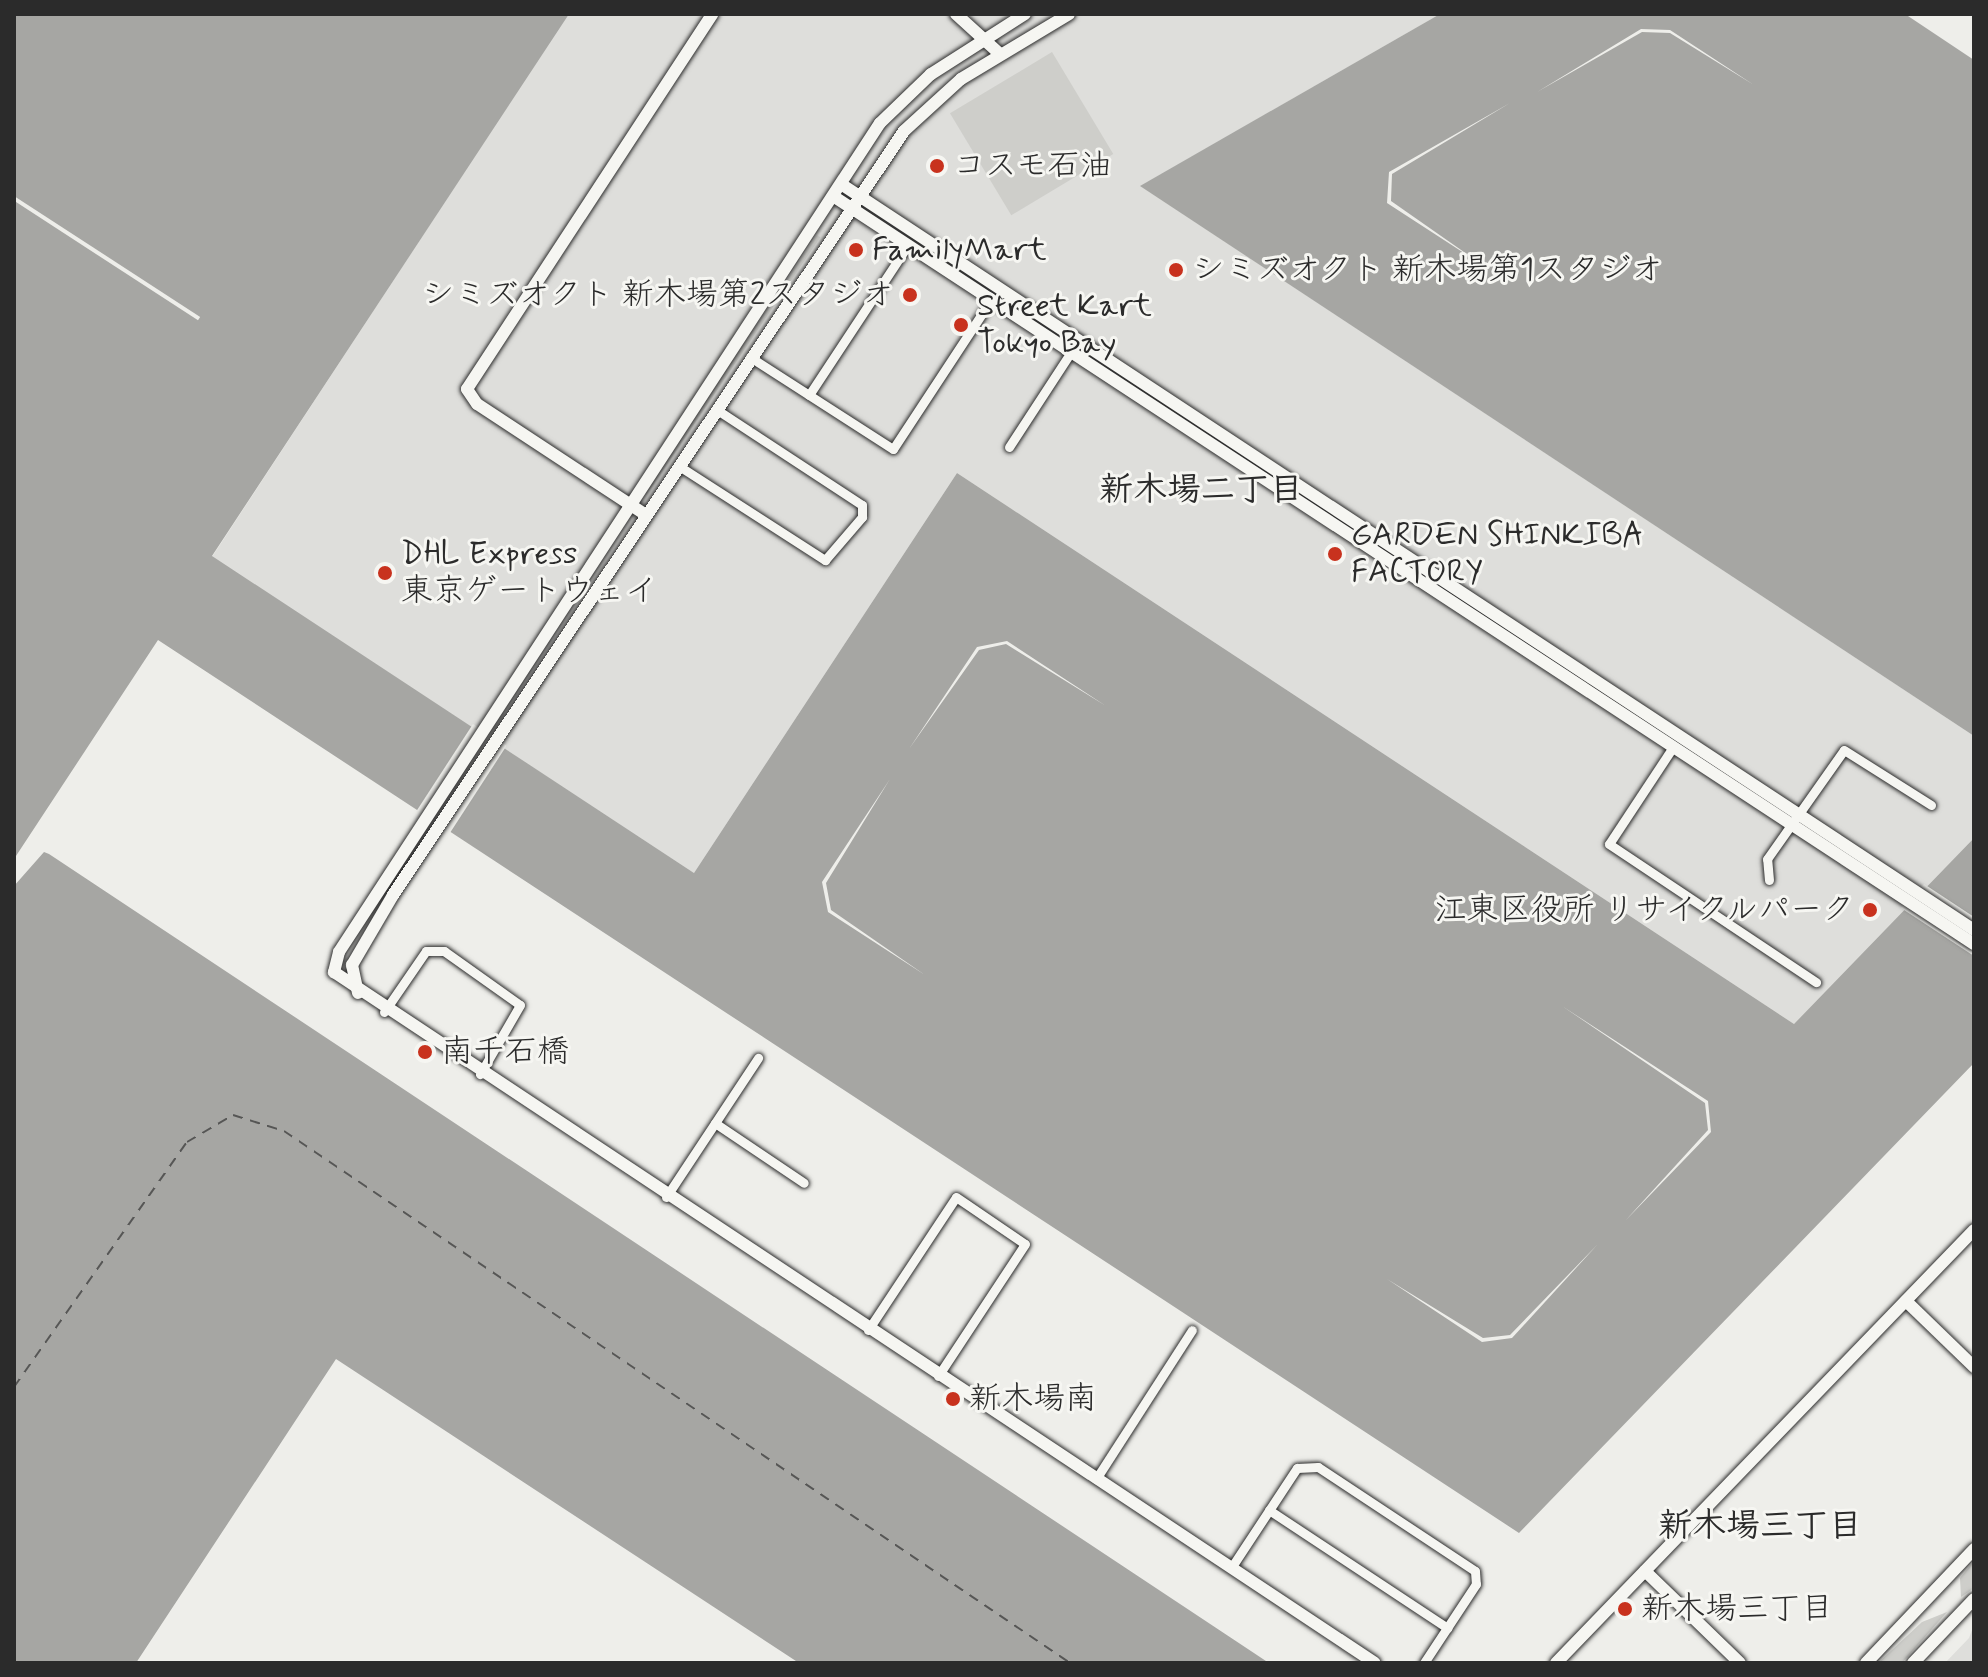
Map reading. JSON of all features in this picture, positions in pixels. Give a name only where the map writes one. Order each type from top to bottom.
[{"type":"street","points":[[646,515],[477,404],[467,389],[712,14]]},
{"type":"street","points":[[956,14],[987,36],[1000,54]]},
{"type":"street","points":[[503,717],[631,505],[833,196],[902,97],[987,36],[1025,14]]},
{"type":"street","points":[[1069,14],[1000,54],[920,114],[858,195],[646,515],[503,717],[334,966],[339,982],[1375,1663]]},
{"type":"street","points":[[841,184],[1190,422],[1501,627],[1800,815],[1974,944]]},
{"type":"street","points":[[833,196],[1071,352],[1190,422]]},
{"type":"street","points":[[809,395],[908,245]]},
{"type":"street","points":[[750,357],[893,449],[991,300]]},
{"type":"street","points":[[1009,447],[1071,352]]},
{"type":"street","points":[[679,466],[825,560],[862,517],[862,505],[716,409]]},
{"type":"street","points":[[1501,627],[1790,824],[1974,930]]},
{"type":"street","points":[[1673,747],[1609,844],[1816,982]]},
{"type":"street","points":[[1769,880],[1767,859],[1844,750],[1931,805]]},
{"type":"street","points":[[384,1012],[426,951],[444,951],[520,1005],[479,1075]]},
{"type":"street","points":[[666,1197],[758,1058]]},
{"type":"street","points":[[715,1123],[804,1183]]},
{"type":"street","points":[[868,1330],[956,1197],[1025,1244],[938,1376]]},
{"type":"street","points":[[1556,1663],[1974,1230]]},
{"type":"street","points":[[1906,1301],[1974,1367]]},
{"type":"street","points":[[1096,1479],[1192,1330]]},
{"type":"street","points":[[1231,1568],[1297,1468],[1312,1464],[1459,1560],[1477,1580],[1424,1663]]},
{"type":"street","points":[[1269,1510],[1447,1628]]},
{"type":"street","points":[[1866,1663],[1974,1549]]},
{"type":"street","points":[[1645,1571],[1740,1663]]},
{"type":"street","points":[[1913,1663],[1974,1599]]},
{"type":"shaded area","points":[[14,14],[569,14],[212,556],[694,873],[957,473],[1794,1024],[1974,838],[1974,1063],[1519,1533],[158,640],[14,859]]},
{"type":"shaded area","points":[[568,14],[1440,14],[1141,186],[1974,736],[1974,838],[1794,1024],[957,473],[694,873],[212,557]]},
{"type":"shaded area","points":[[1440,14],[1905,14],[1974,60],[1974,736],[1140,186]]},
{"type":"shaded area","points":[[1052,52],[1113,154],[1011,215],[950,113]]},
{"type":"shaded area","points":[[817,235],[820,237],[646,495],[643,493]]},
{"type":"shaded area","points":[[44,852],[1269,1663],[799,1663],[336,1359],[136,1663],[14,1663],[14,886]]},
{"type":"shaded area","points":[[1974,1561],[1974,1588],[1961,1597],[1960,1578]]},
{"type":"shaded area","points":[[1947,1612],[1902,1663],[1878,1663],[1922,1622]]},
{"type":"shaded area","points":[[1974,1625],[1974,1663],[1945,1663],[1969,1638]]},
{"type":"pier","points":[[1641,29],[1670,30],[1754,85],[1670,33],[1642,32],[1537,92]]},
{"type":"pier","points":[[1510,103],[1392,174],[1391,201],[1484,266],[1387,203],[1389,172]]},
{"type":"pier","points":[[14,196],[200,317],[198,320],[14,201]]},
{"type":"pier","points":[[1007,641],[1106,706],[1006,644],[979,650],[909,749],[977,647]]},
{"type":"pier","points":[[473,724],[507,746],[448,836],[415,814]]},
{"type":"pier","points":[[890,779],[826,883],[831,910],[925,975],[828,912],[822,882]]},
{"type":"pier","points":[[1924,884],[1974,917],[1974,956],[1901,908]]},
{"type":"pier","points":[[1562,1006],[1708,1101],[1711,1132],[1625,1221],[1708,1130],[1705,1103]]},
{"type":"pier","points":[[1598,1244],[1512,1338],[1482,1342],[1387,1279],[1483,1338],[1510,1335]]},
{"type":"ferry route","points":[[14,1387],[187,1142],[233,1115],[284,1131],[1070,1663]]},
{"type":"place","name":"コスモ石油","points":[[937,166]]},
{"type":"place","name":"FamilyMart","points":[[856,250]]},
{"type":"place","name":"シミズオクト 新木場第1スタジオ","points":[[1176,270]]},
{"type":"place","name":"シミズオクト 新木場第2スタジオ","points":[[910,295]]},
{"type":"place","name":"Street Kart Tokyo Bay","points":[[961,325]]},
{"type":"place","name":"GARDEN SHINKIBA FACTORY","points":[[1335,554]]},
{"type":"place","name":"DHL Express 東京ゲートウェイ","points":[[385,573]]},
{"type":"place","name":"江東区役所 リサイクルパーク","points":[[1870,910]]},
{"type":"place","name":"南千石橋","points":[[425,1052]]},
{"type":"place","name":"新木場南","points":[[953,1399]]},
{"type":"place","name":"新木場三丁目","points":[[1625,1609]]},
{"type":"district","name":"新木場二丁目","points":[[1201,491]]},
{"type":"district","name":"新木場三丁目","points":[[1760,1527]]}]
